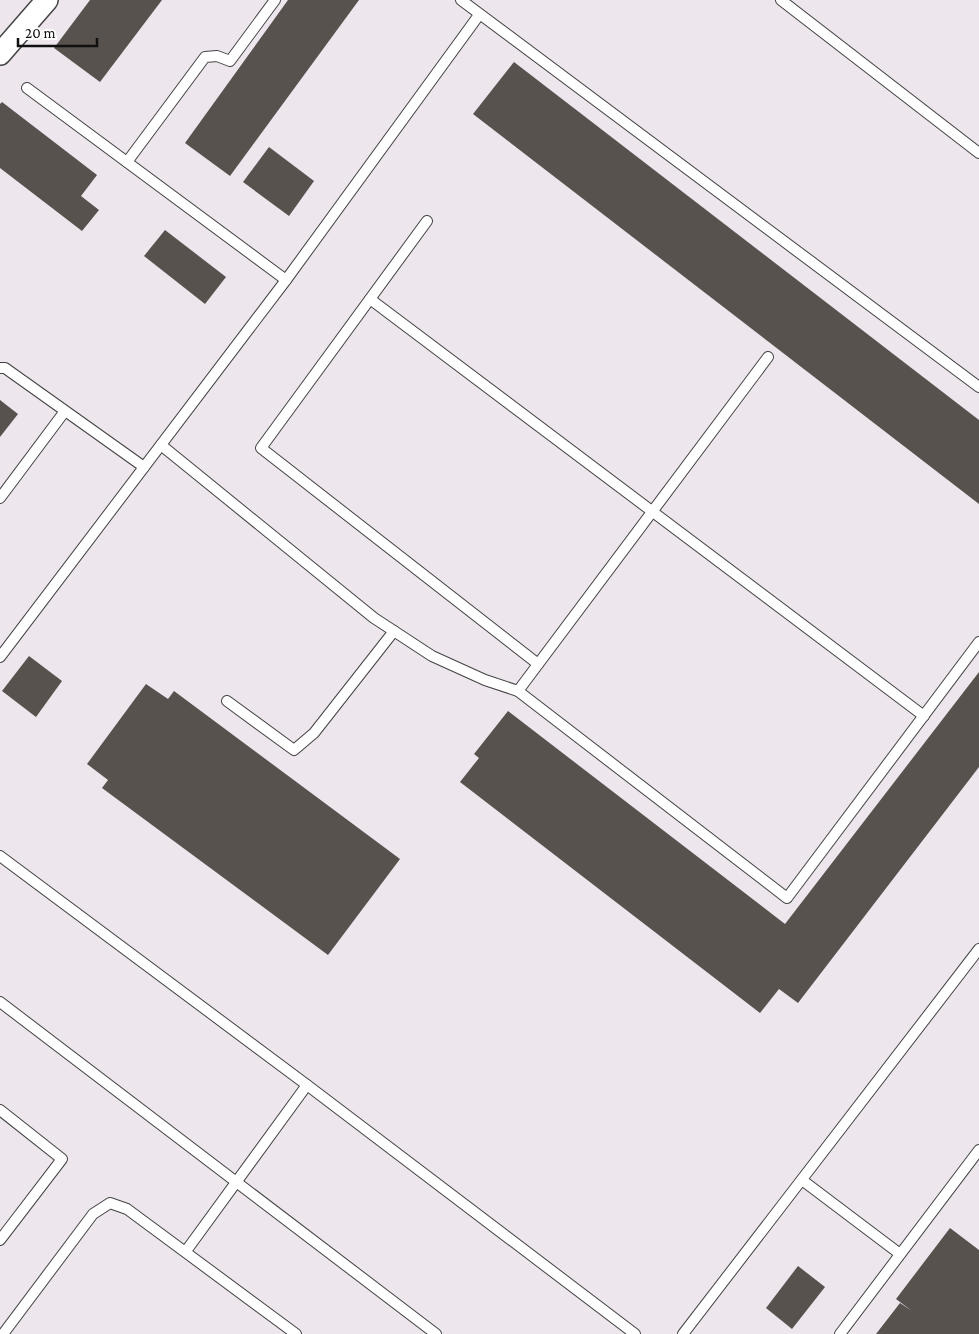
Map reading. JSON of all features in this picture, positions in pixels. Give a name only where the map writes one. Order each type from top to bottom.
[{"type":"street","points":[[0,54],[47,0]]},
{"type":"lane","points":[[127,162],[205,56],[217,56],[230,61],[275,0]]},
{"type":"lane","points":[[461,0],[979,387]]},
{"type":"lane","points":[[781,0],[979,153]]},
{"type":"lane","points":[[0,657],[286,280],[479,15]]},
{"type":"lane","points":[[27,88],[286,280]]},
{"type":"lane","points":[[427,221],[261,448],[538,664]]},
{"type":"lane","points":[[370,299],[924,716]]},
{"type":"lane","points":[[518,691],[768,357]]},
{"type":"lane","points":[[0,368],[5,368],[144,467]]},
{"type":"lane","points":[[0,498],[66,411]]},
{"type":"lane","points":[[161,445],[374,618],[432,656],[485,680],[518,691],[787,898],[979,642]]},
{"type":"lane","points":[[227,702],[294,750],[314,734],[394,630]]},
{"type":"lane","points":[[0,856],[307,1085],[634,1334]]},
{"type":"lane","points":[[683,1334],[979,950]]},
{"type":"lane","points":[[0,1002],[436,1334]]},
{"type":"lane","points":[[186,1251],[307,1085]]},
{"type":"lane","points":[[0,1110],[62,1159],[0,1240]]},
{"type":"lane","points":[[840,1334],[979,1150]]},
{"type":"lane","points":[[802,1180],[900,1254]]},
{"type":"lane","points":[[3,1334],[93,1214],[110,1203],[128,1209],[296,1334]]},
{"type":"shaded area","points":[[0,0],[979,0],[979,1334],[0,1334]]},
{"type":"building","points":[[90,0],[162,0],[100,82],[54,48]]},
{"type":"building","points":[[288,0],[359,0],[230,176],[185,143]]},
{"type":"building","points":[[514,62],[979,420],[979,504],[473,114]]},
{"type":"building","points":[[2,102],[97,175],[81,196],[99,210],[82,231],[0,168],[0,104]]},
{"type":"building","points":[[269,147],[314,181],[289,216],[243,182]]},
{"type":"building","points":[[165,230],[226,277],[205,304],[144,256]]},
{"type":"building","points":[[0,400],[18,414],[0,437]]},
{"type":"building","points":[[29,656],[62,681],[36,717],[2,691]]},
{"type":"building","points":[[979,672],[979,767],[798,1003],[779,989],[760,1013],[460,782],[479,758],[474,754],[508,711],[785,924]]},
{"type":"building","points":[[146,684],[168,699],[174,691],[400,859],[328,955],[102,788],[108,780],[87,764]]},
{"type":"building","points":[[950,1228],[979,1250],[979,1334],[876,1334],[900,1303],[912,1311],[896,1299]]},
{"type":"building","points":[[798,1266],[825,1287],[792,1329],[766,1308]]}]
